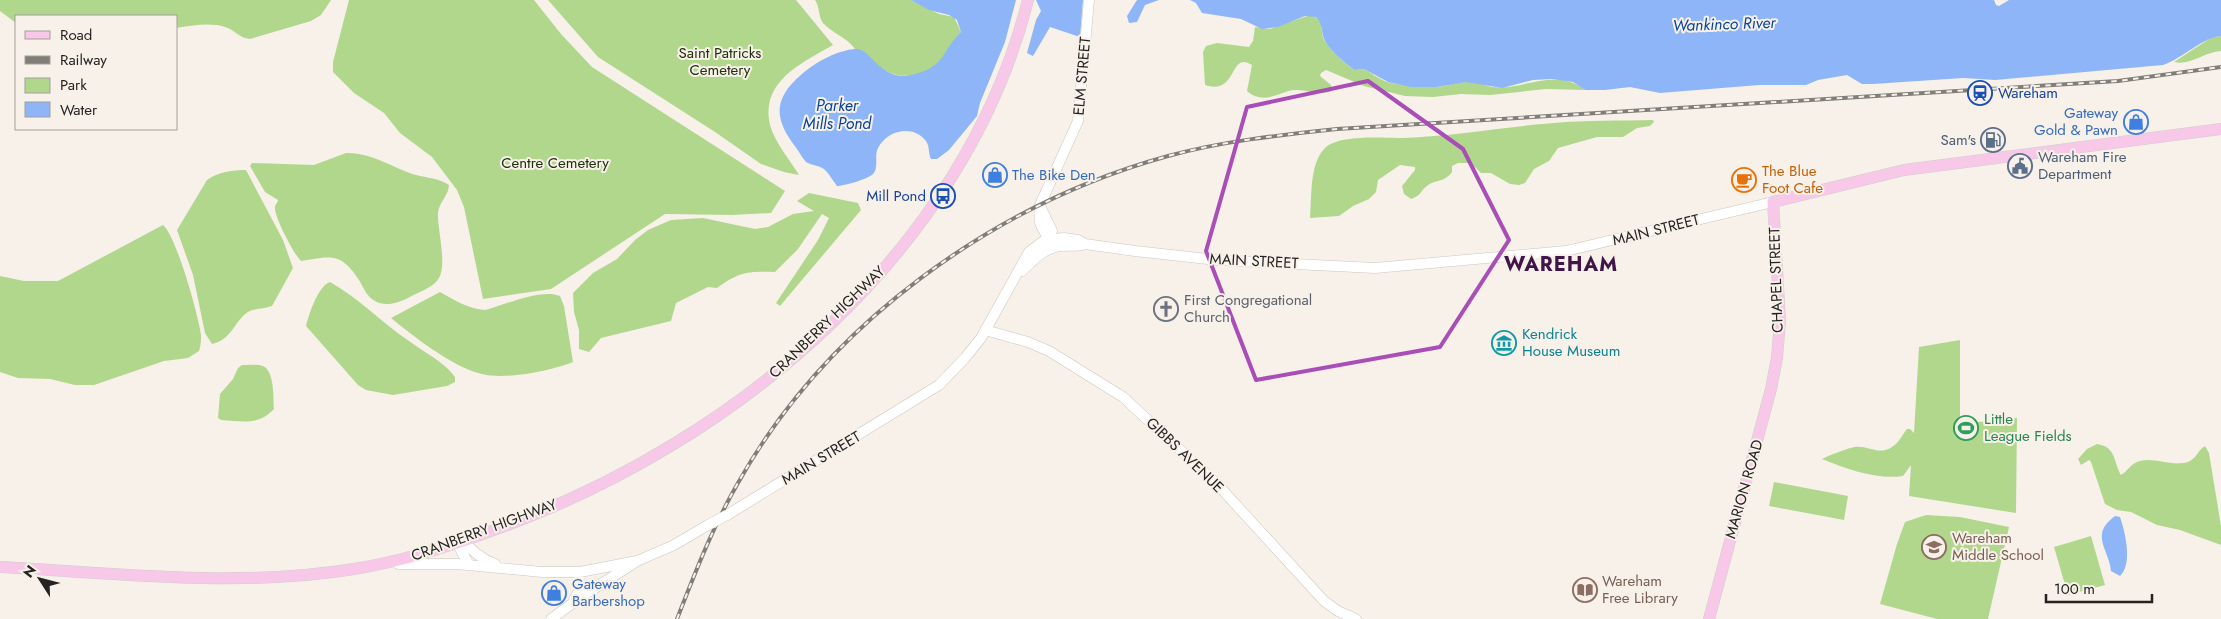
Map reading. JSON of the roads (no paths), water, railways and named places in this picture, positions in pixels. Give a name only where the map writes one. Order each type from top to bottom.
[{"type":"main road","name":"CRANBERRY HIGHWAY","points":[[0,567],[184,578],[272,578],[353,569],[410,558],[460,542],[541,513],[616,478],[690,435],[759,386],[844,310],[904,244],[937,201],[974,141],[1002,80],[1021,28],[1028,0]]},
{"type":"main road","name":"ELM STREET","points":[[1050,241],[1043,233],[1038,218],[1040,205],[1078,122],[1089,0]]},
{"type":"main road","name":"MAIN STREET","points":[[551,619],[637,561],[674,545],[727,515],[939,385],[965,358],[986,330],[1018,275],[1041,254],[1050,241],[1078,247],[1085,244],[1217,260],[1376,268],[1566,251],[1904,170],[2221,129]]},
{"type":"main road","name":"CHAPEL STREET","points":[[1773,202],[1780,321],[1777,358]]},
{"type":"main road","name":"GIBBS AVENUE","points":[[986,330],[1049,350],[1123,398],[1217,484],[1324,601],[1338,611],[1356,619]]},
{"type":"main road","name":"MARION ROAD","points":[[1709,619],[1772,389],[1777,358]]},
{"type":"main road","points":[[460,542],[470,565]]},
{"type":"main road","points":[[460,542],[486,561],[513,569]]},
{"type":"main road","points":[[376,565],[422,562],[542,572],[584,572],[637,561]]},
{"type":"main road","points":[[584,572],[591,586],[584,595]]},
{"type":"main road","points":[[572,604],[579,591],[584,572]]},
{"type":"water","name":"Parker Mills Pond","points":[[911,0],[1016,0],[1005,42],[980,103],[977,116],[949,150],[937,159],[931,159],[927,143],[921,136],[914,132],[900,131],[887,137],[878,148],[876,168],[873,174],[856,182],[837,186],[824,169],[806,162],[790,139],[781,120],[781,102],[785,93],[802,74],[827,57],[849,50],[862,50],[878,65],[893,74],[903,76],[915,74],[933,67],[961,32],[957,20],[949,15],[929,10]]},
{"type":"water","points":[[1036,0],[1083,0],[1080,37],[1050,27],[1033,56],[1027,53],[1036,20],[1041,11]]},
{"type":"water","points":[[1137,0],[1159,0],[1145,5],[1137,22],[1129,23],[1127,16]]},
{"type":"water","name":"Wankinco River","points":[[1190,0],[1994,0],[1996,5],[1999,6],[2009,0],[2221,0],[2221,36],[2207,40],[2163,65],[1995,80],[1963,78],[1862,84],[1847,75],[1818,80],[1806,85],[1759,85],[1660,93],[1630,87],[1585,90],[1573,82],[1552,79],[1533,80],[1502,88],[1466,82],[1437,87],[1411,87],[1388,82],[1364,69],[1355,70],[1351,68],[1329,47],[1316,17],[1305,16],[1278,27],[1262,29],[1241,19],[1202,13],[1196,3]]},
{"type":"water","points":[[2115,516],[2120,517],[2127,547],[2126,564],[2120,576],[2111,571],[2102,542],[2103,530],[2107,523]]},
{"type":"railway","points":[[677,619],[712,533],[738,483],[775,425],[818,372],[867,322],[921,278],[979,239],[1040,205],[1103,177],[1168,156],[1210,146],[1273,136],[1337,129],[2118,81],[2221,67]]},
{"type":"place","name":"Wareham","points":[[1980,93]]},
{"type":"place","name":"Gateway Gold & Pawn","points":[[2136,122]]},
{"type":"place","name":"Sam's","points":[[1993,140]]},
{"type":"place","name":"Wareham Fire Department","points":[[2020,166]]},
{"type":"place","name":"The Bike Den","points":[[995,175]]},
{"type":"place","name":"The Blue Foot Cafe","points":[[1744,180]]},
{"type":"place","name":"Mill Pond","points":[[943,196]]},
{"type":"place","name":"First Congregational Church","points":[[1166,309]]},
{"type":"place","name":"Kendrick House Museum","points":[[1504,343]]},
{"type":"place","name":"Little League Fields","points":[[1966,428]]},
{"type":"place","name":"Wareham Middle School","points":[[1934,547]]},
{"type":"place","name":"Wareham Free Library","points":[[1585,590]]},
{"type":"place","name":"Gateway Barbershop","points":[[554,593]]},
{"type":"district","name":"WAREHAM","points":[[1561,264]]},
{"type":"park label","name":"Saint Patricks Cemetery","points":[[720,62]]},
{"type":"park label","name":"Centre Cemetery","points":[[555,163]]}]
